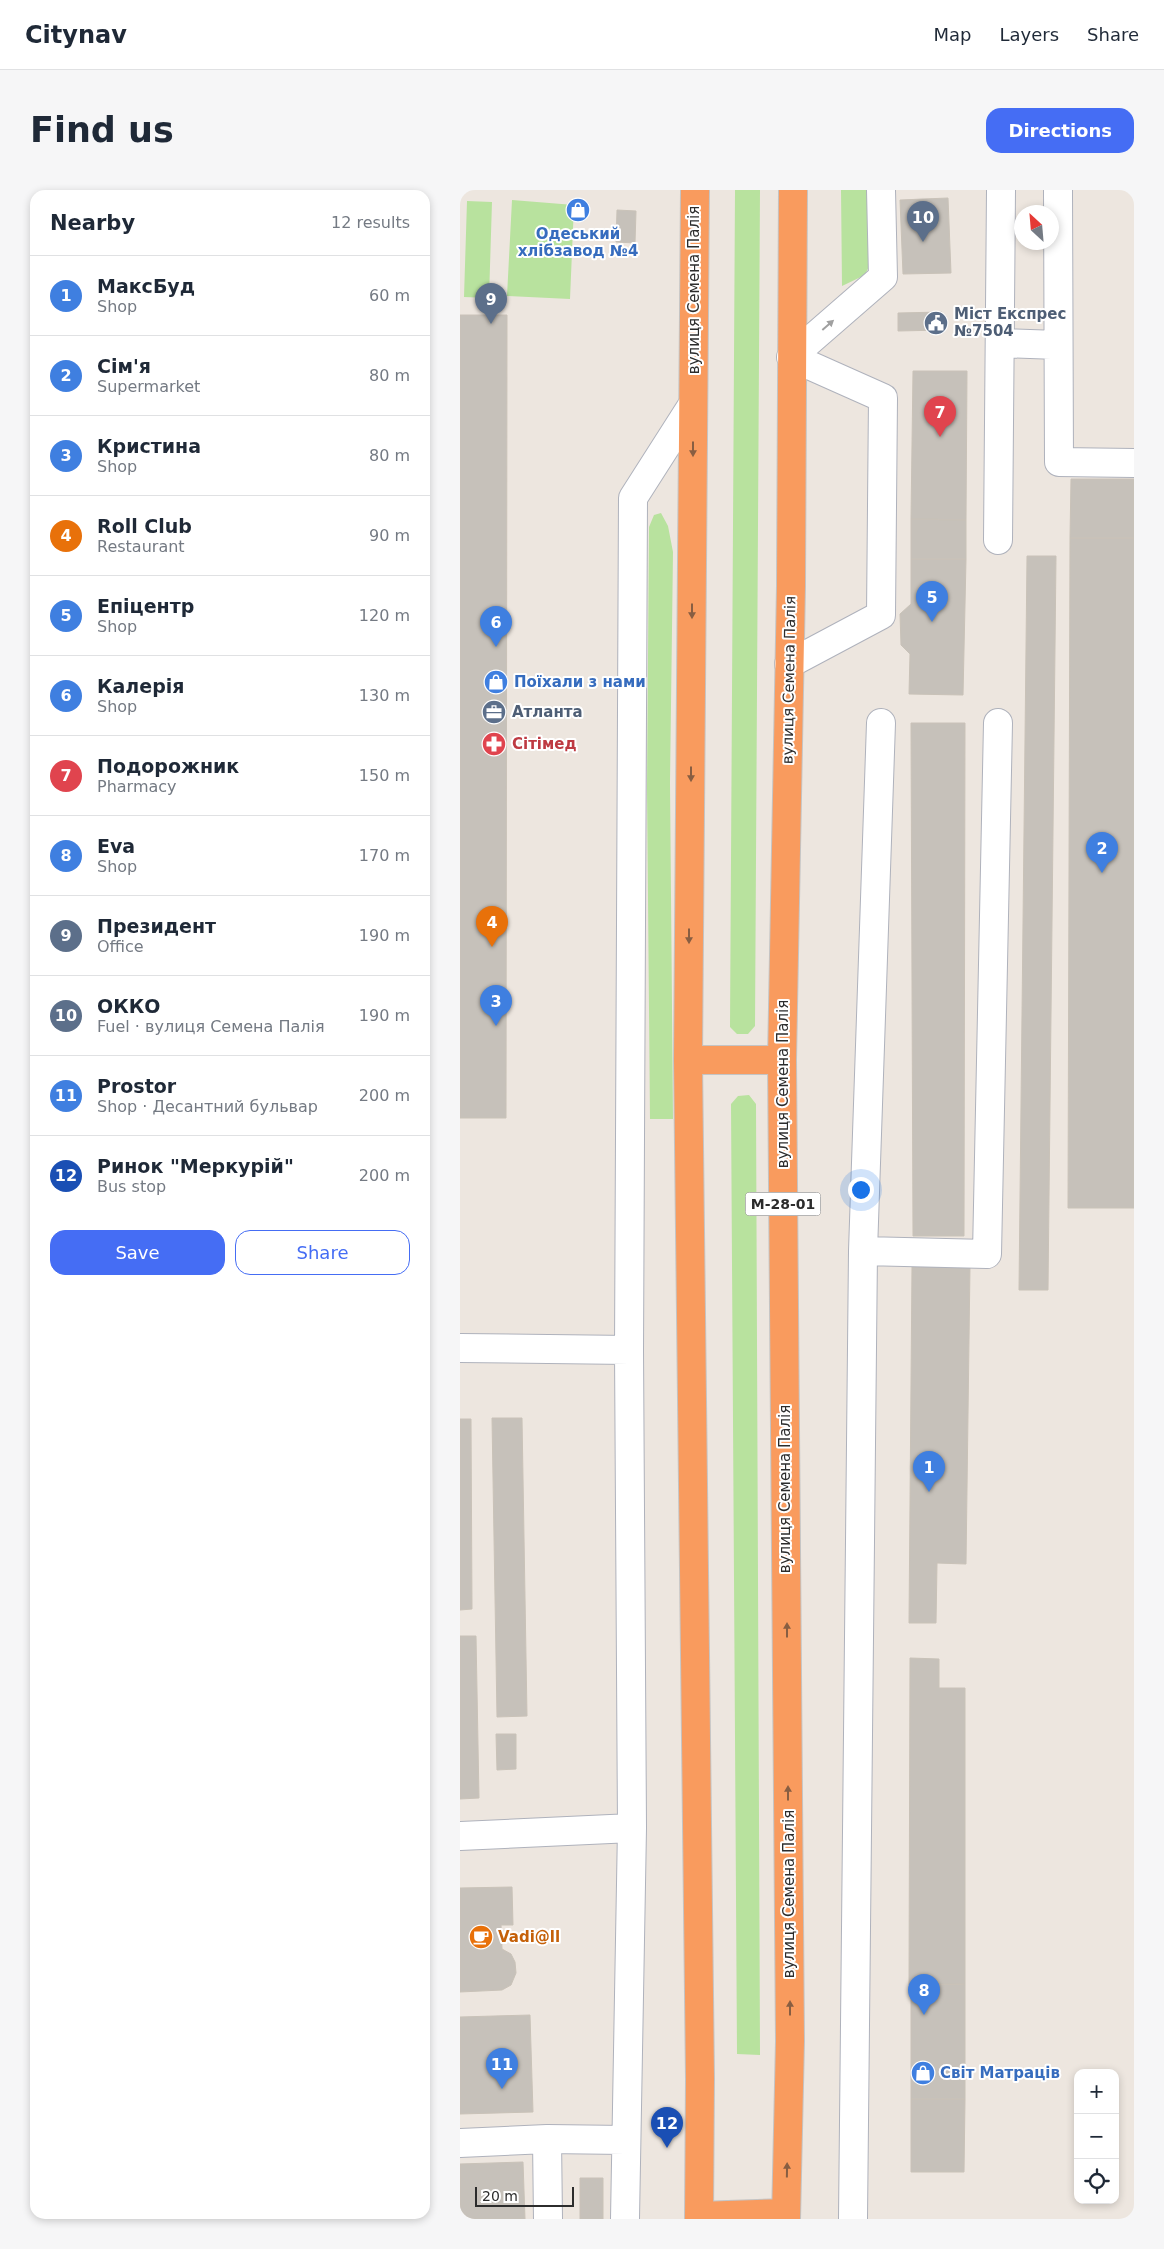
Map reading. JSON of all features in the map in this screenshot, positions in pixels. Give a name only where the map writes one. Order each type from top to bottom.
[{"type":"highway","name":"вулиця Семена Палія","points":[[695,190],[688,1060],[700,2079],[698,2218]]},
{"type":"highway","name":"вулиця Семена Палія","points":[[786,2216],[790,2041],[782,1060],[789,664],[793,190]]},
{"type":"highway","points":[[688,1060],[782,1060]]},
{"type":"highway","points":[[698,2218],[786,2216]]},
{"type":"street","points":[[789,664],[881,615],[883,398],[791,357],[882,277],[881,190]]},
{"type":"street","points":[[998,540],[1002,190]]},
{"type":"street","points":[[1058,190],[1059,462],[1134,463]]},
{"type":"street","points":[[1000,343],[1058,345]]},
{"type":"street","points":[[625,2219],[632,1828],[629,1350],[633,498],[693,404]]},
{"type":"street","points":[[853,2219],[863,1250],[881,723]]},
{"type":"street","points":[[863,1250],[987,1254],[998,723]]},
{"type":"street","points":[[460,1348],[629,1350]]},
{"type":"street","points":[[460,1836],[632,1828]]},
{"type":"street","points":[[547,2140],[548,2219]]},
{"type":"street","points":[[460,2143],[625,2140]]},
{"type":"green space","points":[[735,190],[760,190],[755,1026],[748,1034],[737,1034],[730,1027]]},
{"type":"green space","points":[[841,190],[871,190],[870,264],[865,275],[842,286]]},
{"type":"green space","points":[[512,200],[574,205],[570,299],[507,296]]},
{"type":"green space","points":[[467,201],[492,202],[489,298],[464,297]]},
{"type":"green space","points":[[661,513],[668,526],[673,552],[670,783],[673,1119],[650,1119],[647,788],[649,527],[654,515]]},
{"type":"green space","points":[[749,1095],[756,1104],[760,2055],[737,2054],[731,1104],[738,1096]]},
{"type":"building","points":[[948,198],[951,273],[903,274],[900,200]]},
{"type":"building","name":"Одеський хлібзавод №4","points":[[574,205],[583,205],[583,214],[574,214]]},
{"type":"building","points":[[617,210],[636,211],[635,243],[616,242]]},
{"type":"building","points":[[942,312],[942,330],[898,331],[898,313]]},
{"type":"building","points":[[460,315],[507,315],[506,1118],[460,1118]]},
{"type":"building","points":[[913,371],[967,371],[966,520],[911,519]]},
{"type":"building","points":[[1071,479],[1134,479],[1134,538],[1070,538]]},
{"type":"building","points":[[911,519],[966,520],[966,559],[911,559]]},
{"type":"building","points":[[1070,538],[1134,538],[1134,1208],[1068,1208]]},
{"type":"building","points":[[1027,556],[1056,556],[1048,1290],[1019,1290]]},
{"type":"building","points":[[911,559],[966,559],[963,695],[909,694],[910,654],[901,645],[900,614],[911,604]]},
{"type":"building","points":[[911,723],[965,723],[964,1236],[913,1236]]},
{"type":"building","points":[[912,1266],[970,1266],[966,1564],[937,1563],[936,1623],[909,1623]]},
{"type":"building","points":[[492,1418],[522,1418],[527,1716],[497,1717]]},
{"type":"building","points":[[460,1419],[471,1419],[472,1609],[460,1610]]},
{"type":"building","points":[[460,1636],[476,1636],[479,1798],[460,1799]]},
{"type":"building","points":[[910,1658],[939,1659],[939,1688],[965,1688],[965,1984],[909,1985]]},
{"type":"building","points":[[496,1734],[516,1734],[516,1769],[497,1770]]},
{"type":"building","name":"Vadi@ll","points":[[512,1887],[513,1925],[501,1925],[502,1949],[511,1954],[515,1962],[516,1973],[511,1985],[502,1990],[460,1992],[460,1888]]},
{"type":"building","points":[[965,1984],[965,2099],[911,2099],[911,1985]]},
{"type":"building","points":[[530,2015],[533,2112],[460,2114],[460,2017]]},
{"type":"building","points":[[911,2099],[965,2099],[964,2172],[911,2172]]},
{"type":"building","points":[[523,2162],[525,2219],[460,2219],[460,2164]]},
{"type":"building","points":[[580,2178],[603,2178],[603,2219],[580,2219]]},
{"type":"place","name":"Одеський хлібзавод №4","points":[[578,210]]},
{"type":"place","name":"ОККО","points":[[923,242]]},
{"type":"place","name":"Міст Експрес №7504","points":[[936,323]]},
{"type":"place","name":"Президент","points":[[491,324]]},
{"type":"place","name":"Подорожник","points":[[940,437]]},
{"type":"place","name":"Епіцентр","points":[[932,622]]},
{"type":"place","name":"Калерія","points":[[496,647]]},
{"type":"place","name":"Поїхали з нами","points":[[496,682]]},
{"type":"place","name":"Атланта","points":[[494,712]]},
{"type":"place","name":"Сітімед","points":[[494,744]]},
{"type":"place","name":"Сім'я","points":[[1102,873]]},
{"type":"place","name":"Roll Club","points":[[492,947]]},
{"type":"place","name":"Кристина","points":[[496,1026]]},
{"type":"place","name":"МаксБуд","points":[[929,1492]]},
{"type":"place","name":"Vadi@ll","points":[[481,1937]]},
{"type":"place","name":"Eva","points":[[924,2015]]},
{"type":"place","name":"Світ Матраців","points":[[923,2073]]},
{"type":"place","name":"Prostor","points":[[502,2089]]},
{"type":"place","name":"Ринок \"Меркурiй\"","points":[[667,2148]]}]
